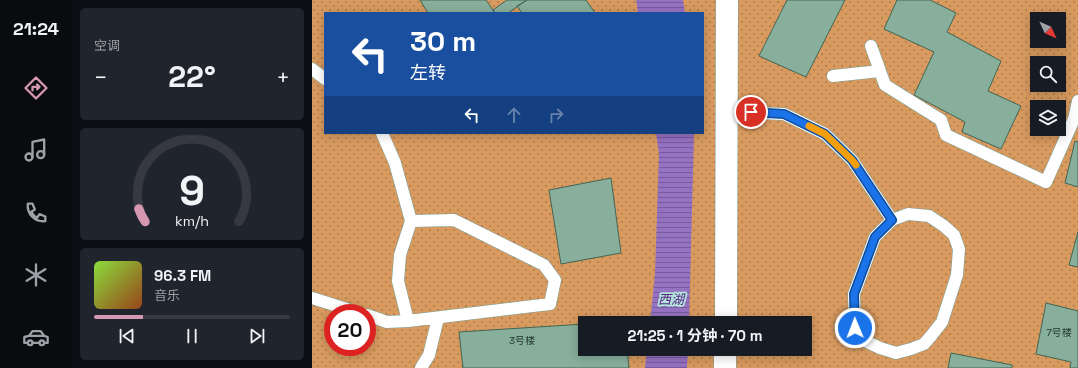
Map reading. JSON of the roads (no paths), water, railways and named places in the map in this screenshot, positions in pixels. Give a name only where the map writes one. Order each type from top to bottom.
[{"type":"street","points":[[726,316],[727,0]]},
{"type":"street","points":[[725,356],[725,368]]},
{"type":"lane","points":[[871,46],[886,85],[941,120],[946,135],[1046,182],[1074,119],[1078,101]]},
{"type":"lane","points":[[312,69],[324,78]]},
{"type":"lane","points":[[833,76],[880,71]]},
{"type":"lane","points":[[727,112],[784,114],[825,134],[852,160],[892,220]]},
{"type":"lane","points":[[382,134],[395,163],[411,221],[400,255],[398,281],[408,321]]},
{"type":"lane","points":[[908,214],[929,216],[944,226],[954,236],[959,249],[957,275],[942,322],[924,344],[896,353],[880,348],[863,340],[855,328],[854,294],[875,237],[892,220],[908,214]]},
{"type":"lane","points":[[376,318],[387,322],[408,321],[550,304],[554,280],[544,265],[454,220],[411,221]]},
{"type":"lane","points":[[312,298],[331,304]]},
{"type":"lane","points":[[421,368],[429,355],[438,318]]},
{"type":"water","points":[[636,0],[683,0],[685,12],[638,12]]},
{"type":"water","name":"西湖","points":[[656,134],[694,134],[689,316],[651,316],[655,273],[659,154]]},
{"type":"water","points":[[646,356],[688,356],[687,368],[645,368]]}]
